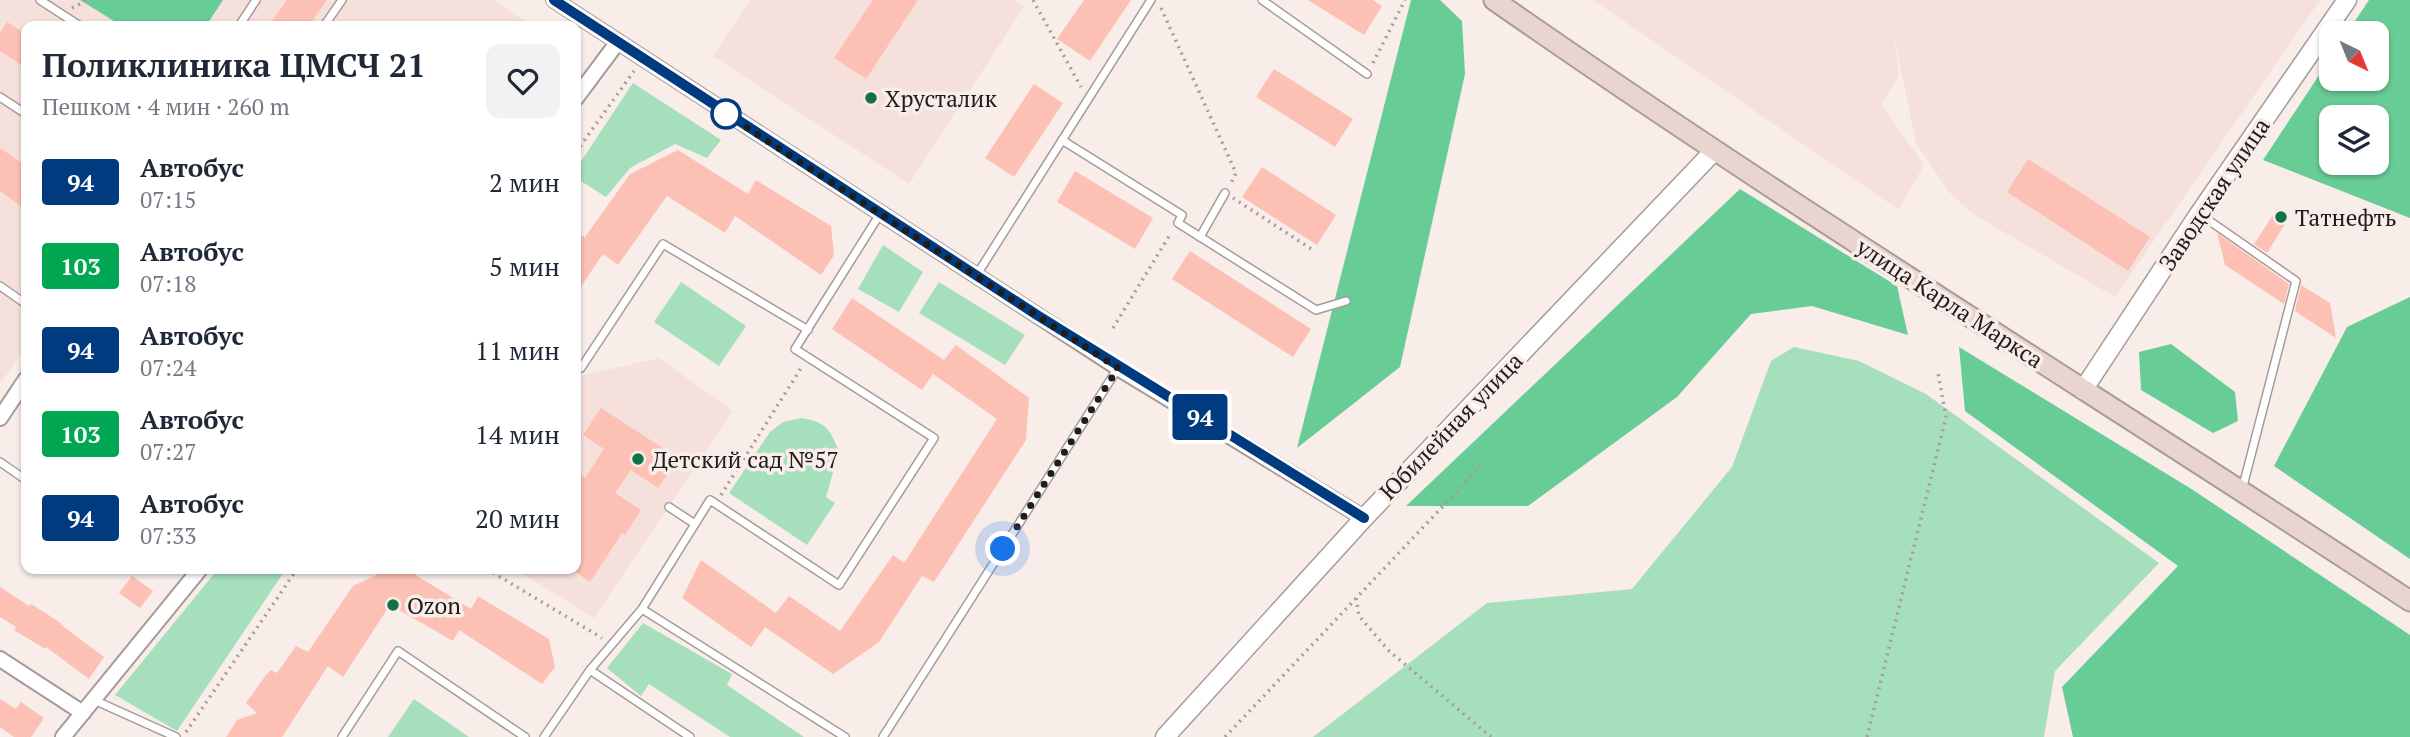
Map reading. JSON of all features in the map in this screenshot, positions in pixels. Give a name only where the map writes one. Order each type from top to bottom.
[{"type":"main road","name":"улица Карла Маркса","points":[[1494,0],[1714,151],[2410,601]]},
{"type":"street","points":[[554,0],[1118,368],[1364,518]]},
{"type":"street","name":"Заводская улица","points":[[2083,390],[2199,214],[2347,0]]},
{"type":"street","points":[[581,91],[617,43]]},
{"type":"street","name":"Юбилейная улица","points":[[1166,737],[1364,518],[1714,151]]},
{"type":"street","points":[[0,418],[21,386]]},
{"type":"street","points":[[63,737],[196,574]]},
{"type":"street","points":[[0,659],[83,713]]},
{"type":"lane","points":[[40,0],[72,21]]},
{"type":"lane","points":[[242,21],[256,0]]},
{"type":"lane","points":[[327,21],[342,0]]},
{"type":"lane","points":[[976,276],[1151,0]]},
{"type":"lane","points":[[1262,0],[1367,74]]},
{"type":"lane","points":[[0,97],[21,111]]},
{"type":"lane","points":[[1062,140],[1182,215],[1178,223],[1316,310],[1346,301]]},
{"type":"lane","points":[[1200,237],[1225,193]]},
{"type":"lane","points":[[544,737],[590,670],[642,609],[710,500],[839,585],[934,438],[795,349],[880,214]]},
{"type":"lane","points":[[2199,214],[2296,281],[2242,490]]},
{"type":"lane","points":[[581,368],[663,244],[808,330]]},
{"type":"lane","points":[[0,286],[21,301]]},
{"type":"lane","points":[[883,737],[1118,368]]},
{"type":"lane","points":[[0,462],[21,477]]},
{"type":"lane","points":[[669,507],[695,524]]},
{"type":"lane","points":[[642,609],[845,737]]},
{"type":"lane","points":[[342,737],[398,651],[526,737]]},
{"type":"lane","points":[[590,670],[690,737]]},
{"type":"lane","points":[[94,700],[176,737]]},
{"type":"path","points":[[1033,0],[1088,100]]},
{"type":"path","points":[[1157,0],[1236,173],[1225,193],[1313,250]]},
{"type":"path","points":[[1367,74],[1405,0]]},
{"type":"path","points":[[581,145],[634,71]]},
{"type":"path","points":[[1113,328],[1178,223]]},
{"type":"path","points":[[715,504],[808,358]]},
{"type":"path","points":[[1867,737],[1946,417],[1938,373]]},
{"type":"path","points":[[1224,737],[1481,466]]},
{"type":"path","points":[[183,737],[294,574]]},
{"type":"path","points":[[495,574],[612,644]]},
{"type":"path","points":[[1356,597],[1359,616],[1388,650],[1491,737]]},
{"type":"shaded area","points":[[0,0],[493,0],[525,21],[21,21],[21,353],[0,384]]},
{"type":"shaded area","name":"Хрусталик","points":[[750,0],[1014,0],[1024,7],[909,184],[713,56]]},
{"type":"shaded area","points":[[1593,0],[2320,0],[2115,297],[1973,214],[1949,192],[1916,143],[1894,36],[1899,76],[1881,104],[1924,165],[1899,210]]},
{"type":"shaded area","name":"Детский сад №57","points":[[659,358],[733,411],[594,618],[523,574],[581,574],[581,376]]},
{"type":"green space","points":[[80,0],[223,0],[209,21],[114,21]]},
{"type":"green space","points":[[1411,0],[1440,0],[1462,21],[1465,74],[1400,367],[1297,448]]},
{"type":"green space","points":[[2369,0],[2410,0],[2410,218],[2263,160],[2319,75],[2319,91],[2389,91],[2389,21],[2355,21]]},
{"type":"green space","points":[[633,83],[721,140],[707,158],[675,144],[630,168],[606,197],[581,181],[581,161]]},
{"type":"green space","points":[[1740,189],[1897,286],[1908,335],[1812,306],[1751,314],[1677,397],[1528,506],[1406,506]]},
{"type":"green space","points":[[883,245],[923,272],[899,312],[858,289]]},
{"type":"green space","points":[[681,282],[746,326],[719,366],[654,322]]},
{"type":"green space","points":[[939,282],[1025,335],[1005,365],[919,313]]},
{"type":"green space","points":[[2410,297],[2410,559],[2274,466],[2347,327]]},
{"type":"green space","points":[[2171,344],[2235,392],[2238,421],[2213,433],[2141,390],[2139,352]]},
{"type":"green space","points":[[1794,347],[1859,361],[1926,394],[2159,563],[2055,671],[2044,737],[1313,737],[1487,603],[1632,589],[1732,467],[1771,361]]},
{"type":"green space","points":[[1959,347],[2193,490],[2410,635],[2410,737],[2073,737],[2062,687],[2178,566],[1965,411]]},
{"type":"green space","points":[[802,418],[827,428],[839,451],[826,497],[835,503],[807,545],[729,493],[770,432],[783,422]]},
{"type":"green space","points":[[214,574],[283,574],[177,731],[115,695]]},
{"type":"green space","points":[[643,623],[732,674],[727,685],[804,737],[730,737],[649,684],[641,696],[607,668]]},
{"type":"green space","points":[[414,699],[469,737],[388,737]]},
{"type":"building","points":[[287,0],[327,0],[312,21],[272,21]]},
{"type":"building","points":[[873,0],[918,0],[866,79],[834,58]]},
{"type":"building","points":[[1084,0],[1131,0],[1090,61],[1057,39]]},
{"type":"building","points":[[1308,0],[1373,0],[1382,6],[1364,35]]},
{"type":"building","points":[[7,22],[21,31],[21,65],[0,51],[0,33]]},
{"type":"building","points":[[1274,69],[1353,119],[1335,147],[1256,97]]},
{"type":"building","points":[[1034,84],[1063,103],[1014,177],[985,158]]},
{"type":"building","points":[[0,148],[21,163],[21,206],[0,191]]},
{"type":"building","points":[[678,150],[748,194],[756,180],[831,226],[834,255],[821,275],[735,216],[725,233],[667,196],[618,265],[603,254],[581,287],[581,235],[585,237],[630,174]]},
{"type":"building","points":[[2028,159],[2150,237],[2128,271],[2007,192]]},
{"type":"building","points":[[1262,167],[1336,215],[1317,245],[1242,197]]},
{"type":"building","points":[[1075,171],[1153,218],[1135,249],[1057,202]]},
{"type":"building","points":[[2277,209],[2289,218],[2267,253],[2254,244]]},
{"type":"building","points":[[2217,233],[2289,284],[2284,304],[2225,265]]},
{"type":"building","points":[[1190,251],[1311,329],[1293,357],[1172,279]]},
{"type":"building","points":[[2301,285],[2330,303],[2336,338],[2295,311]]},
{"type":"building","points":[[852,298],[944,360],[956,345],[1029,398],[1026,440],[934,582],[922,576],[879,642],[833,674],[765,627],[751,647],[682,598],[701,560],[776,613],[789,596],[840,631],[893,555],[904,563],[997,419],[933,374],[922,390],[832,329]]},
{"type":"building","points":[[601,408],[678,458],[658,488],[631,470],[615,493],[641,510],[625,535],[622,533],[590,582],[579,574],[581,574],[581,475],[585,478],[604,449],[583,435]]},
{"type":"building","points":[[378,574],[414,574],[471,609],[478,596],[549,639],[555,667],[542,684],[459,630],[453,641],[390,605],[343,677],[328,666],[282,737],[226,737],[237,720],[257,713],[246,703],[266,675],[271,670],[277,673],[296,646],[308,652],[353,586]]},
{"type":"building","points":[[132,576],[153,591],[140,608],[119,593]]},
{"type":"building","points":[[0,587],[61,623],[104,657],[89,679],[46,647],[45,649],[14,630],[16,627],[0,617]]},
{"type":"building","points":[[0,699],[16,709],[21,702],[44,718],[31,737],[14,737],[0,727]]},
{"type":"bus line","name":"94","points":[[554,0],[642,60],[1118,368],[1364,518]]},
{"type":"place","name":"Хрусталик","points":[[871,98]]},
{"type":"place","name":"Татнефть","points":[[2281,217]]},
{"type":"place","name":"Детский сад №57","points":[[638,459]]},
{"type":"place","name":"Ozon","points":[[393,605]]},
{"type":"route","points":[[726,114],[1118,368],[1003,549]]}]
